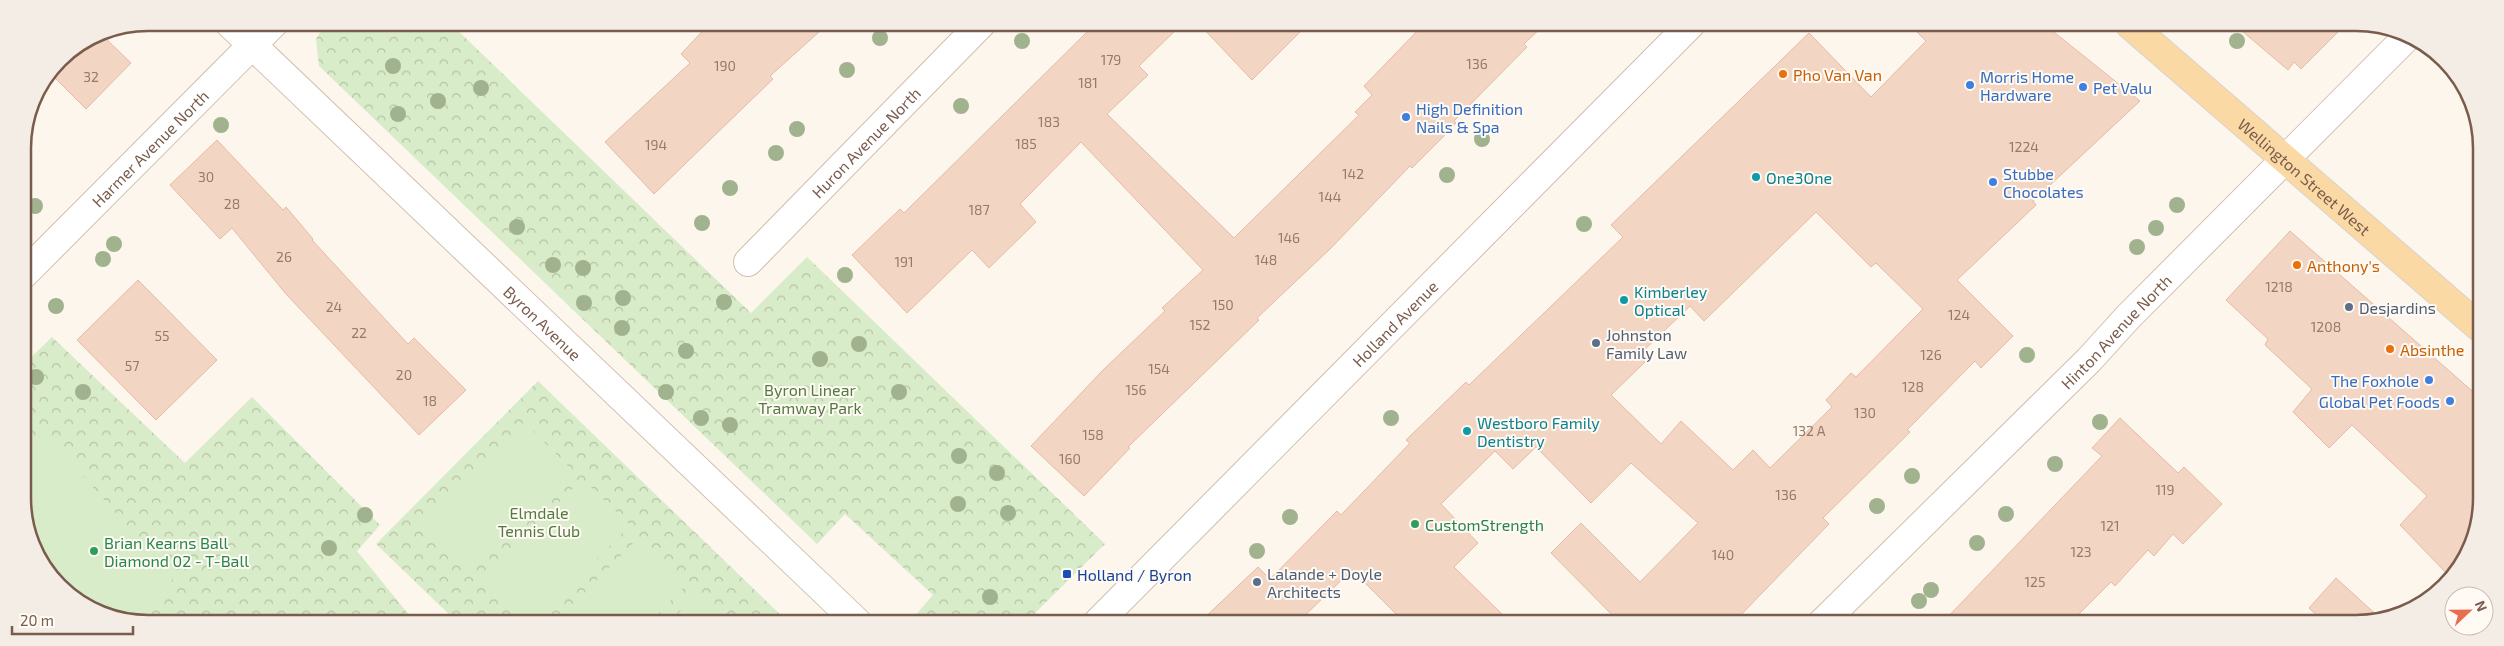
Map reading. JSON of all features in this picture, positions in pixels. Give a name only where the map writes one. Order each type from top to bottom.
[{"type":"main road","name":"Wellington Street West","points":[[2137,31],[2473,323]]},
{"type":"street","name":"Byron Avenue","points":[[237,31],[850,615]]},
{"type":"street","name":"Harmer Avenue North","points":[[31,267],[266,31]]},
{"type":"street","name":"Huron Avenue North","points":[[748,262],[974,31]]},
{"type":"street","name":"Holland Avenue","points":[[1105,615],[1684,31]]},
{"type":"street","name":"Hinton Avenue North","points":[[1830,615],[2089,360],[2128,317],[2403,41]]},
{"type":"green space","name":"Byron Linear Tramway Park","points":[[321,31],[458,31],[751,313],[807,257],[1105,544],[1033,615],[916,615],[933,595],[845,514],[817,544],[319,66],[316,39]]},
{"type":"green space","points":[[52,337],[185,463],[252,397],[380,525],[357,551],[409,615],[133,614],[110,609],[77,591],[55,569],[40,543],[33,521],[31,498],[31,357]]},
{"type":"green space","name":"Elmdale Tennis Club","points":[[538,381],[781,615],[450,615],[376,544]]},
{"type":"green space","points":[[524,422],[571,469],[471,573],[423,526]]},
{"type":"green space","name":"Brian Kearns Ball Diamond 02 - T-Ball","points":[[38,437],[50,438],[173,579],[141,615],[125,613],[96,603],[77,591],[55,569],[40,543],[33,521],[31,440]]},
{"type":"green space","points":[[582,479],[630,525],[542,615],[515,615],[481,582]]},
{"type":"green space","points":[[640,536],[688,583],[657,615],[563,615]]},
{"type":"green space","points":[[698,593],[720,615],[677,615]]},
{"type":"building","points":[[703,31],[820,31],[770,76],[773,79],[654,194],[605,142],[690,63],[681,54]]},
{"type":"building","points":[[1088,31],[1175,31],[1139,66],[1148,75],[1107,114],[1234,238],[1359,115],[1355,112],[1372,95],[1364,86],[1417,31],[1538,31],[1524,44],[1527,47],[1454,121],[1456,123],[1442,138],[1412,168],[1410,166],[1330,249],[1257,318],[1259,320],[1128,447],[1130,448],[1084,496],[1031,446],[1103,370],[1165,311],[1162,308],[1203,270],[1081,142],[1020,204],[1036,222],[989,268],[972,250],[907,313],[852,255],[900,209],[904,213]]},
{"type":"building","points":[[1206,31],[1301,31],[1252,80]]},
{"type":"building","points":[[1916,31],[2052,31],[2140,101],[2033,201],[2036,205],[1957,280],[2013,336],[1981,368],[1975,361],[1907,430],[1910,432],[1823,518],[1829,524],[1741,615],[1612,615],[1551,553],[1581,523],[1640,582],[1698,523],[1631,463],[1591,503],[1536,447],[1513,469],[1495,451],[1441,504],[1478,543],[1454,567],[1503,615],[1397,615],[1352,570],[1305,615],[1207,615],[1258,567],[1270,579],[1337,511],[1341,515],[1410,443],[1406,440],[1466,382],[1469,385],[1623,237],[1611,225],[1809,33],[1871,97],[1926,41]],"holes":[[[1816,212],[1871,267],[1876,263],[1923,309],[1856,377],[1851,373],[1826,400],[1832,407],[1770,468],[1753,450],[1733,470],[1681,421],[1661,444],[1611,395],[1645,362],[1638,356],[1690,306],[1704,321]]]},
{"type":"building","points":[[2242,31],[2339,31],[2301,69],[2294,62],[2288,70]]},
{"type":"building","points":[[106,39],[131,63],[86,109],[55,78],[71,60]]},
{"type":"building","points":[[217,140],[283,210],[286,207],[312,240],[408,344],[414,338],[466,390],[419,435],[286,294],[232,228],[220,239],[170,185]]},
{"type":"building","points":[[2290,231],[2473,392],[2473,506],[2471,521],[2461,550],[2446,573],[2400,525],[2427,496],[2352,425],[2329,448],[2293,412],[2312,389],[2265,345],[2268,339],[2226,300]]},
{"type":"building","points":[[138,280],[217,360],[156,420],[77,340]]},
{"type":"building","points":[[2120,418],[2178,473],[2184,467],[2222,504],[2183,544],[2173,534],[2154,556],[2148,550],[2115,586],[2111,582],[2078,615],[1950,615],[2102,456],[2092,448]]},
{"type":"building","points":[[2336,578],[2375,613],[2316,615],[2309,608]]},
{"type":"place","name":"Pho Van Van","points":[[1783,74]]},
{"type":"place","name":"Morris Home Hardware","points":[[1970,85]]},
{"type":"place","name":"Pet Valu","points":[[2083,87]]},
{"type":"place","name":"High Definition Nails & Spa","points":[[1406,117]]},
{"type":"place","name":"One3One","points":[[1756,177]]},
{"type":"place","name":"Stubbe Chocolates","points":[[1993,182]]},
{"type":"place","name":"Anthony's","points":[[2297,265]]},
{"type":"place","name":"Kimberley Optical","points":[[1624,300]]},
{"type":"place","name":"Desjardins","points":[[2349,307]]},
{"type":"place","name":"Johnston Family Law","points":[[1596,343]]},
{"type":"place","name":"Absinthe","points":[[2390,349]]},
{"type":"place","name":"The Foxhole","points":[[2429,380]]},
{"type":"place","name":"Global Pet Foods","points":[[2450,401]]},
{"type":"place","name":"Westboro Family Dentistry","points":[[1467,431]]},
{"type":"place","name":"CustomStrength","points":[[1415,524]]},
{"type":"place","name":"Brian Kearns Ball Diamond 02 - T-Ball","points":[[94,551]]},
{"type":"place","name":"Holland / Byron","points":[[1067,574]]},
{"type":"place","name":"Lalande + Doyle Architects","points":[[1257,582]]}]
